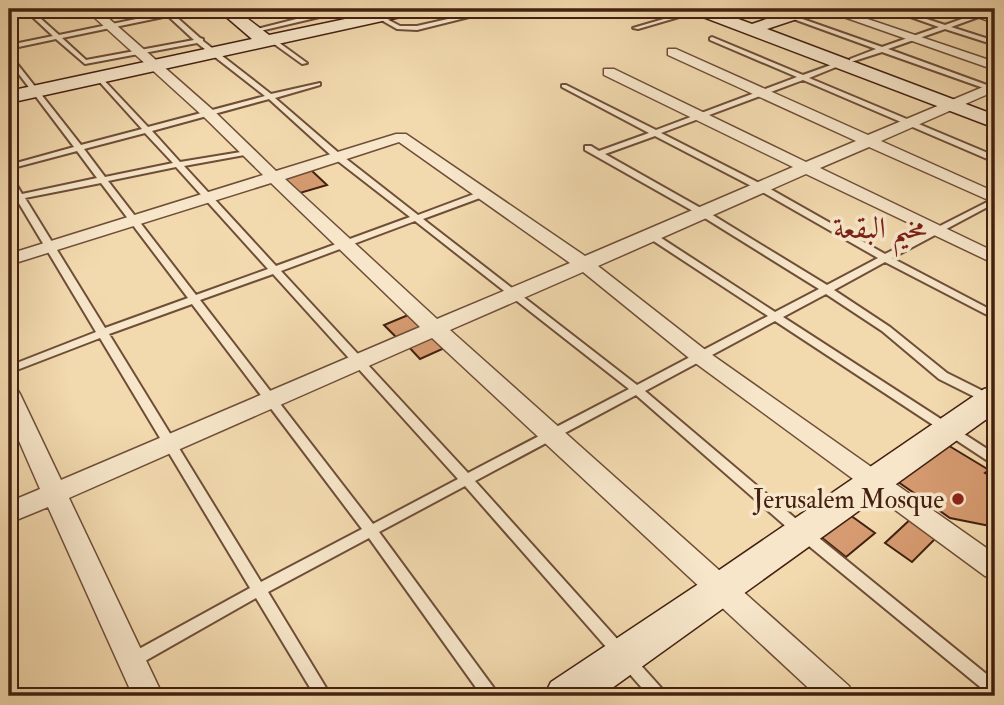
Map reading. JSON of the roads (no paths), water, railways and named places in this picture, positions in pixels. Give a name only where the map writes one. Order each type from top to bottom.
[{"type":"street","points":[[91,9],[250,152],[271,177],[343,246],[838,696]]},
{"type":"street","points":[[225,9],[266,37]]},
{"type":"street","points":[[234,9],[266,37]]},
{"type":"street","points":[[9,97],[98,77],[146,60],[207,46],[354,24],[414,9]]},
{"type":"street","points":[[701,9],[758,26],[995,122]]},
{"type":"street","points":[[701,9],[848,61]]},
{"type":"street","points":[[758,26],[811,9]]},
{"type":"street","points":[[827,9],[995,66]]},
{"type":"street","points":[[960,9],[995,20]]},
{"type":"street","points":[[672,52],[995,199]]},
{"type":"street","points":[[608,72],[995,259]]},
{"type":"street","points":[[9,513],[434,327],[993,88]]},
{"type":"street","points":[[956,104],[995,116]]},
{"type":"street","points":[[9,260],[401,136],[584,264],[701,357],[995,568]]},
{"type":"street","points":[[9,394],[148,696]]},
{"type":"street","points":[[566,696],[723,589],[993,398]]},
{"type":"lane","points":[[27,9],[85,62],[146,60]]},
{"type":"lane","points":[[9,47],[167,11],[191,9]]},
{"type":"lane","points":[[379,17],[399,28],[417,28],[498,9]]},
{"type":"lane","points":[[636,28],[701,9]]},
{"type":"lane","points":[[769,9],[993,88]]},
{"type":"lane","points":[[891,9],[995,43]]},
{"type":"lane","points":[[599,154],[881,48],[914,39],[995,9]]},
{"type":"lane","points":[[167,11],[337,156],[637,390],[803,533],[995,690]]},
{"type":"lane","points":[[266,37],[304,63]]},
{"type":"lane","points":[[712,39],[995,159]]},
{"type":"lane","points":[[9,57],[33,92],[79,148],[371,531],[491,696]]},
{"type":"lane","points":[[98,77],[467,480],[659,696]]},
{"type":"lane","points":[[9,167],[318,84]]},
{"type":"lane","points":[[564,86],[762,188],[885,258],[995,316]]},
{"type":"lane","points":[[588,148],[703,213],[826,289],[886,329],[943,376],[993,398]]},
{"type":"lane","points":[[14,198],[104,181],[178,163],[250,152]]},
{"type":"lane","points":[[9,179],[14,198],[50,247],[323,696]]},
{"type":"lane","points":[[9,370],[102,332],[485,193]]},
{"type":"lane","points":[[131,661],[259,590],[995,199]]},
{"type":"lane","points":[[652,236],[995,460]]},
{"type":"place","name":"Jerusalem Mosque","points":[[958,499]]},
{"type":"district","name":"مخيم البقعة","points":[[880,228]]}]
